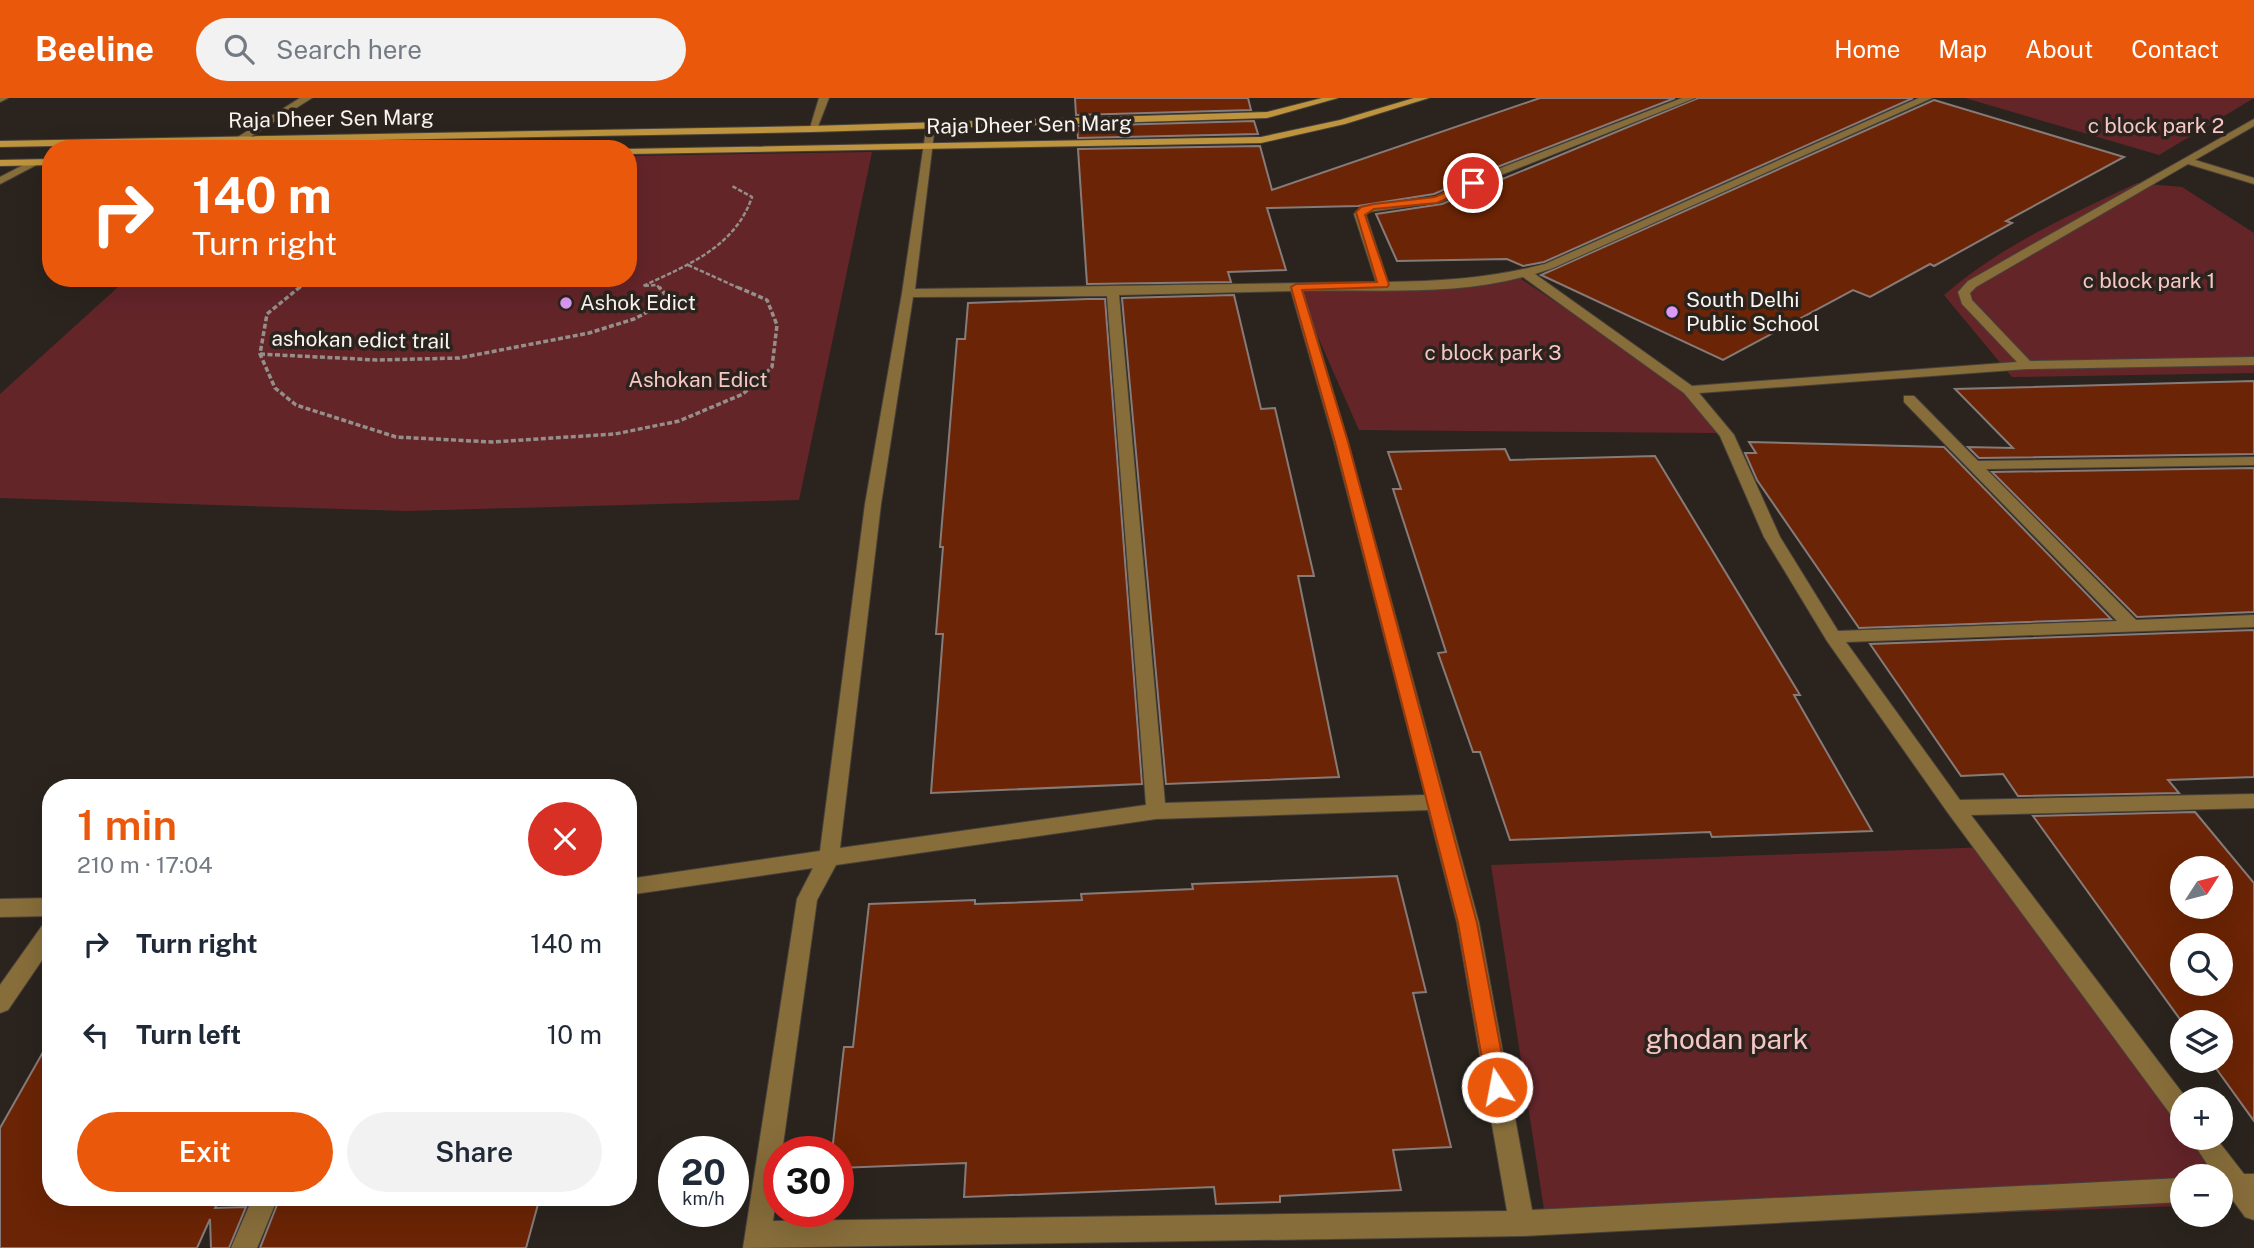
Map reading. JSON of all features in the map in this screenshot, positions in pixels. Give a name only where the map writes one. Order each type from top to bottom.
[{"type":"street","points":[[239,140],[307,98]]},
{"type":"street","points":[[812,129],[824,98]]},
{"type":"street","name":"Raja Dheer Sen Marg","points":[[239,140],[812,129],[1267,115],[1333,98]]},
{"type":"street","name":"Raja Dheer Sen Marg","points":[[637,151],[1261,140],[1342,122],[1424,98]]},
{"type":"street","points":[[1383,285],[1360,214],[1365,209],[1437,200],[1492,174],[1690,98]]},
{"type":"street","points":[[908,293],[1113,292],[1456,284],[1501,279],[1549,266],[1927,98]]},
{"type":"street","points":[[2027,365],[1966,301],[1964,292],[1972,284],[2254,122]]},
{"type":"street","points":[[930,125],[908,293],[873,504],[829,859],[807,899],[757,1241],[1522,1223],[2170,1191]]},
{"type":"street","name":"Raja Dheer Sen Marg","points":[[0,144],[42,143]]},
{"type":"street","points":[[0,181],[37,162]]},
{"type":"street","points":[[0,163],[42,162]]},
{"type":"street","points":[[2187,162],[2254,181]]},
{"type":"street","points":[[1526,273],[1689,390],[1727,436],[1772,537],[1833,638],[1955,808],[2170,1095]]},
{"type":"street","points":[[1296,287],[1341,442],[1468,923],[1522,1223]]},
{"type":"street","points":[[1113,292],[1156,811]]},
{"type":"street","points":[[1689,390],[2027,365],[2254,361]]},
{"type":"street","points":[[1909,399],[2130,624]]},
{"type":"street","points":[[1974,465],[2254,461]]},
{"type":"street","points":[[1833,638],[2254,621]]},
{"type":"street","points":[[1955,808],[2254,801]]},
{"type":"street","points":[[637,886],[1156,811],[1437,802]]},
{"type":"street","points":[[0,908],[42,907]]},
{"type":"street","points":[[0,1003],[42,942]]},
{"type":"street","points":[[2211,1150],[2254,1208]]},
{"type":"street","points":[[244,1248],[262,1206]]},
{"type":"path","name":"ashokan edict trail","points":[[260,354],[388,360],[447,359],[493,354],[576,336],[641,318],[663,304],[666,294],[657,285],[643,286],[709,255],[749,213],[752,197],[726,181]]},
{"type":"path","name":"ashokan edict trail","points":[[301,287],[267,314],[260,354],[275,388],[296,405],[396,437],[492,442],[615,434],[679,421],[743,394],[772,367],[777,325],[767,300],[688,265]]},
{"type":"green space","name":"c block park 2","points":[[1965,98],[2254,98],[2159,155]]},
{"type":"green space","name":"Ashokan Edict","points":[[872,152],[799,500],[406,511],[0,498],[0,394],[118,287],[637,287],[637,156]]},
{"type":"green space","name":"c block park 1","points":[[2137,183],[2182,187],[2254,233],[2254,373],[2012,377],[1944,295],[2012,246]]},
{"type":"green space","name":"c block park 3","points":[[1515,275],[1689,390],[1717,433],[1359,430],[1296,287]]},
{"type":"green space","name":"ghodan park","points":[[1990,847],[2170,1110],[2170,1150],[2197,1150],[2207,1164],[2170,1164],[2170,1206],[1547,1229],[1491,865]]},
{"type":"building","points":[[1075,98],[1248,98],[1251,110],[1076,115]]},
{"type":"building","points":[[1540,98],[1675,98],[1434,194],[1358,206],[1267,208],[1286,270],[1228,272],[1231,282],[1087,284],[1078,149],[1260,146],[1272,190]]},
{"type":"building","points":[[1698,98],[1913,98],[1544,262],[1523,266],[1507,259],[1397,261],[1376,214],[1442,204]]},
{"type":"building","points":[[1934,100],[2124,157],[2006,221],[2012,223],[1934,266],[1930,264],[1870,297],[1853,290],[1723,360],[1541,275]]},
{"type":"building","points":[[1254,121],[1258,134],[1078,138],[1077,126]]},
{"type":"building","points":[[1234,295],[1261,409],[1275,408],[1314,576],[1298,576],[1339,777],[1166,784],[1122,298]]},
{"type":"building","points":[[1105,299],[1142,784],[931,793],[943,634],[936,634],[943,547],[940,547],[957,339],[965,339],[968,303]]},
{"type":"building","points":[[2254,381],[2254,454],[1979,458],[1968,447],[2013,448],[1955,389]]},
{"type":"building","points":[[1749,442],[1944,447],[2111,619],[1859,628],[1757,480],[1745,453],[1756,453]]},
{"type":"building","points":[[1505,449],[1510,460],[1655,456],[1800,695],[1794,695],[1872,831],[1712,837],[1710,832],[1510,840],[1480,752],[1473,752],[1438,653],[1446,652],[1393,489],[1401,489],[1388,452]]},
{"type":"building","points":[[2254,468],[2254,612],[2137,617],[1992,472]]},
{"type":"building","points":[[2254,630],[2254,777],[2168,780],[2179,793],[2018,796],[2003,774],[1961,776],[1870,644]]},
{"type":"building","points":[[2195,812],[2232,856],[2170,856],[2170,919],[2233,919],[2233,858],[2254,883],[2254,1121],[2233,1092],[2233,1087],[2229,1087],[2219,1073],[2233,1073],[2233,1010],[2173,1010],[2033,816]]},
{"type":"building","points":[[1397,876],[1426,992],[1413,993],[1451,1147],[1393,1150],[1401,1190],[1280,1196],[1280,1202],[1216,1204],[1214,1187],[964,1197],[966,1163],[854,1167],[854,1136],[834,1136],[844,1047],[853,1047],[869,904],[1082,900],[1081,894],[1193,889],[1192,884]]},
{"type":"building","points":[[42,1054],[42,1206],[246,1207],[229,1248],[211,1248],[210,1219],[197,1248],[0,1248],[0,1128]]},
{"type":"building","points":[[277,1206],[538,1206],[526,1248],[260,1248]]},
{"type":"place","name":"Ashok Edict","points":[[566,303]]},
{"type":"place","name":"South Delhi Public School","points":[[1672,312]]},
{"type":"route","points":[[1473,183],[1437,200],[1374,206],[1360,214],[1383,285],[1296,287],[1341,442],[1468,923],[1497,1087]]}]
